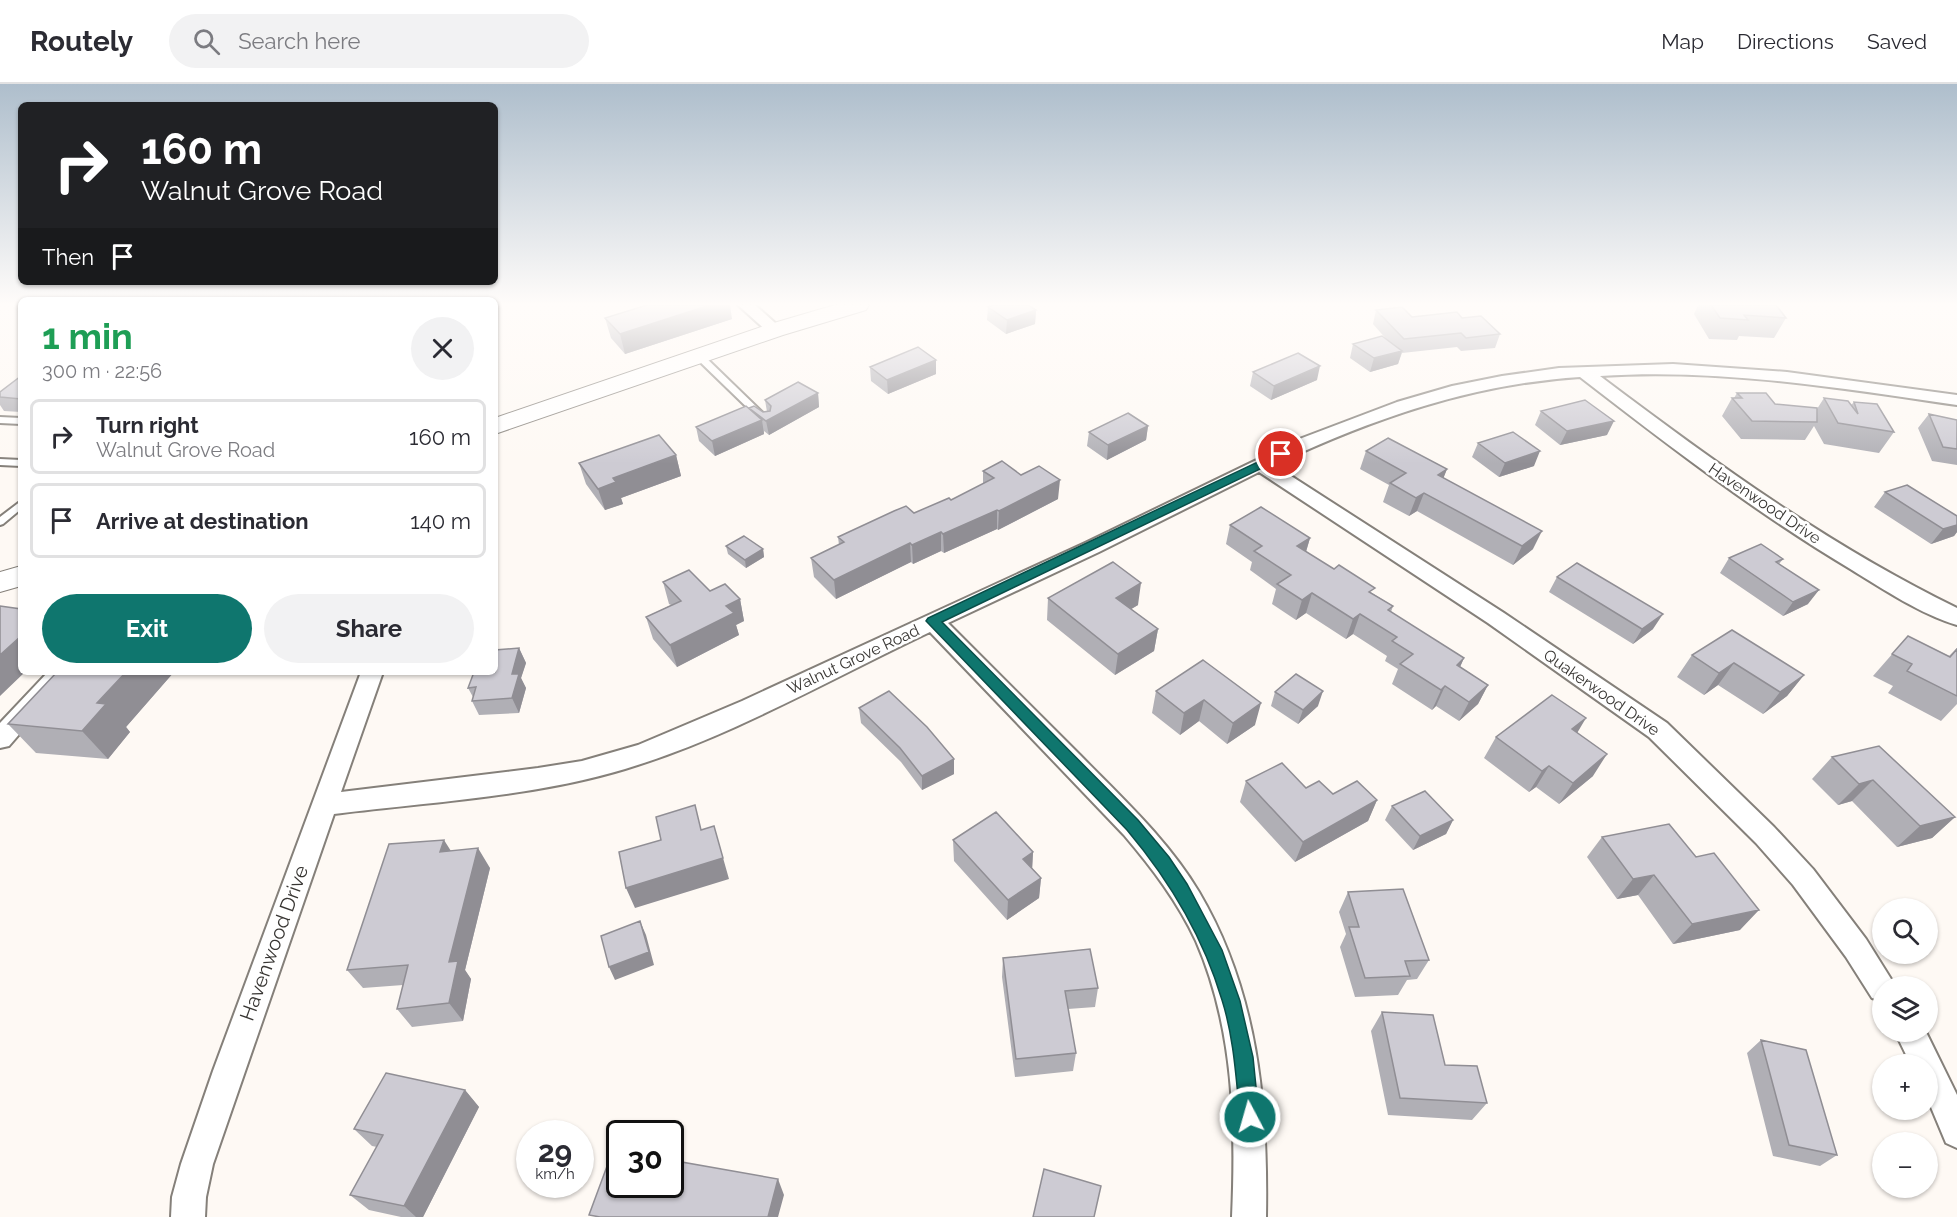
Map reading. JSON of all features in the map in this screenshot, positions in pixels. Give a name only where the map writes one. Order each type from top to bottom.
[{"type":"main road","points":[[498,425],[694,358]]},
{"type":"main road","points":[[0,582],[18,577]]},
{"type":"street","name":"Walnut Grove Road","points":[[324,805],[529,780],[604,767],[651,750],[933,621],[1260,464],[1342,427],[1426,397],[1499,381],[1584,372],[1677,369],[1748,372],[1840,382],[1957,400]]},
{"type":"street","name":"Havenwood Drive","points":[[1584,372],[1679,446],[1796,525],[1880,578],[1957,617]]},
{"type":"street","name":"Quakerwood Drive","points":[[1260,464],[1496,618],[1658,729],[1765,835],[1803,877],[1874,976]]},
{"type":"street","points":[[933,621],[1133,825],[1164,862],[1190,903],[1213,950],[1232,1001],[1244,1057],[1250,1117],[1249,1217]]},
{"type":"street","points":[[0,739],[59,675]]},
{"type":"street","name":"Havenwood Drive","points":[[188,1217],[189,1197],[197,1164],[371,675]]},
{"type":"street","points":[[1938,1088],[1957,1132]]},
{"type":"lane","points":[[701,358],[742,400],[768,422]]},
{"type":"lane","points":[[0,420],[18,422]]},
{"type":"lane","points":[[0,462],[18,463]]},
{"type":"lane","points":[[0,522],[18,507]]},
{"type":"building","points":[[892,358],[933,358],[936,360],[887,380],[870,367]]},
{"type":"building","points":[[1286,358],[1306,358],[1320,366],[1274,386],[1253,372]]},
{"type":"building","points":[[18,378],[18,399],[0,397],[0,392]]},
{"type":"building","points":[[798,382],[818,393],[766,421],[749,408],[754,406],[763,412],[770,411],[771,406],[765,400]]},
{"type":"building","points":[[1737,393],[1766,393],[1775,404],[1817,408],[1817,422],[1752,421],[1732,398],[1742,398]]},
{"type":"building","points":[[1824,398],[1848,401],[1858,414],[1854,402],[1877,404],[1894,432],[1838,423]]},
{"type":"building","points":[[1585,400],[1614,421],[1567,431],[1541,411]]},
{"type":"building","points":[[746,406],[762,420],[712,441],[696,427]]},
{"type":"building","points":[[1128,413],[1148,426],[1108,445],[1089,432]]},
{"type":"building","points":[[1929,414],[1957,420],[1957,449],[1943,447]]},
{"type":"building","points":[[1513,432],[1540,451],[1505,463],[1478,443]]},
{"type":"building","points":[[659,435],[676,455],[613,478],[616,482],[598,489],[579,463]]},
{"type":"building","points":[[1388,438],[1447,469],[1438,475],[1542,531],[1522,546],[1424,493],[1416,498],[1390,483],[1406,473],[1366,451]]},
{"type":"building","points":[[1002,461],[1021,475],[1039,466],[1060,480],[999,511],[943,534],[941,532],[912,545],[910,543],[834,580],[811,558],[844,542],[838,537],[906,506],[914,513],[949,498],[951,500],[994,478],[983,471]]},
{"type":"building","points":[[1907,485],[1957,516],[1957,525],[1943,529],[1885,492]]},
{"type":"building","points":[[1261,507],[1310,538],[1297,546],[1334,569],[1339,565],[1375,588],[1369,592],[1393,606],[1388,610],[1464,658],[1457,665],[1488,685],[1469,702],[1445,686],[1441,690],[1400,664],[1413,654],[1392,641],[1397,637],[1360,614],[1353,619],[1312,593],[1302,600],[1277,584],[1291,575],[1254,551],[1262,546],[1230,525]]},
{"type":"building","points":[[744,536],[763,549],[745,560],[726,546]]},
{"type":"building","points":[[1761,544],[1783,559],[1776,562],[1819,590],[1793,602],[1729,558]]},
{"type":"building","points":[[1113,562],[1141,583],[1116,598],[1158,629],[1118,654],[1048,598]]},
{"type":"building","points":[[1577,563],[1663,614],[1642,629],[1557,577]]},
{"type":"building","points":[[689,570],[710,591],[725,584],[740,599],[726,606],[734,613],[670,645],[646,617],[681,601],[663,582]]},
{"type":"building","points":[[0,606],[18,609],[18,639],[0,655]]},
{"type":"building","points":[[1732,630],[1804,675],[1780,692],[1734,663],[1719,673],[1692,655]]},
{"type":"building","points":[[1908,636],[1950,657],[1957,649],[1957,696],[1907,671],[1912,664],[1892,654]]},
{"type":"building","points":[[519,648],[512,674],[519,674],[512,698],[472,701],[476,687],[468,688],[473,675],[498,675],[498,650]]},
{"type":"building","points":[[1203,660],[1261,703],[1233,723],[1204,700],[1184,713],[1156,691]]},
{"type":"building","points":[[1296,674],[1323,691],[1303,710],[1275,692]]},
{"type":"building","points":[[54,675],[123,675],[97,703],[106,704],[82,731],[8,724]]},
{"type":"building","points":[[889,691],[927,727],[954,759],[922,776],[900,748],[859,708]]},
{"type":"building","points":[[1552,695],[1586,718],[1572,729],[1607,754],[1573,783],[1549,766],[1542,771],[1496,737]]},
{"type":"building","points":[[1879,746],[1955,817],[1920,826],[1873,780],[1859,784],[1832,757]]},
{"type":"building","points":[[1282,763],[1306,788],[1319,781],[1333,794],[1357,781],[1377,800],[1303,842],[1246,781]]},
{"type":"building","points":[[1425,791],[1453,820],[1420,836],[1392,806]]},
{"type":"building","points":[[695,805],[701,830],[714,826],[723,858],[626,888],[619,852],[661,840],[656,817]]},
{"type":"building","points":[[996,812],[1033,852],[1023,859],[1041,878],[1008,900],[953,840]]},
{"type":"building","points":[[1669,824],[1696,857],[1714,853],[1759,910],[1692,924],[1654,875],[1633,879],[1602,837]]},
{"type":"building","points":[[444,840],[440,852],[478,848],[449,962],[458,961],[449,1003],[397,1009],[408,965],[347,970],[389,844]]},
{"type":"building","points":[[1403,889],[1429,960],[1405,961],[1410,976],[1365,978],[1349,927],[1359,927],[1348,892]]},
{"type":"building","points":[[640,921],[649,952],[609,967],[601,936]]},
{"type":"building","points":[[1090,949],[1098,988],[1065,991],[1076,1053],[1016,1059],[1003,958]]},
{"type":"building","points":[[1382,1012],[1433,1015],[1445,1065],[1477,1066],[1487,1103],[1400,1098]]},
{"type":"building","points":[[1761,1040],[1806,1050],[1837,1155],[1789,1145]]},
{"type":"building","points":[[386,1073],[465,1090],[404,1206],[350,1195],[383,1135],[354,1129]]},
{"type":"building","points":[[684,1162],[778,1179],[768,1217],[600,1217],[589,1215],[606,1169],[606,1198],[684,1198]]},
{"type":"building","points":[[1044,1169],[1101,1186],[1094,1217],[1033,1217]]},
{"type":"route","points":[[1250,1117],[1244,1057],[1232,1001],[1213,950],[1182,889],[1164,862],[1133,825],[933,621],[1281,454]]}]
